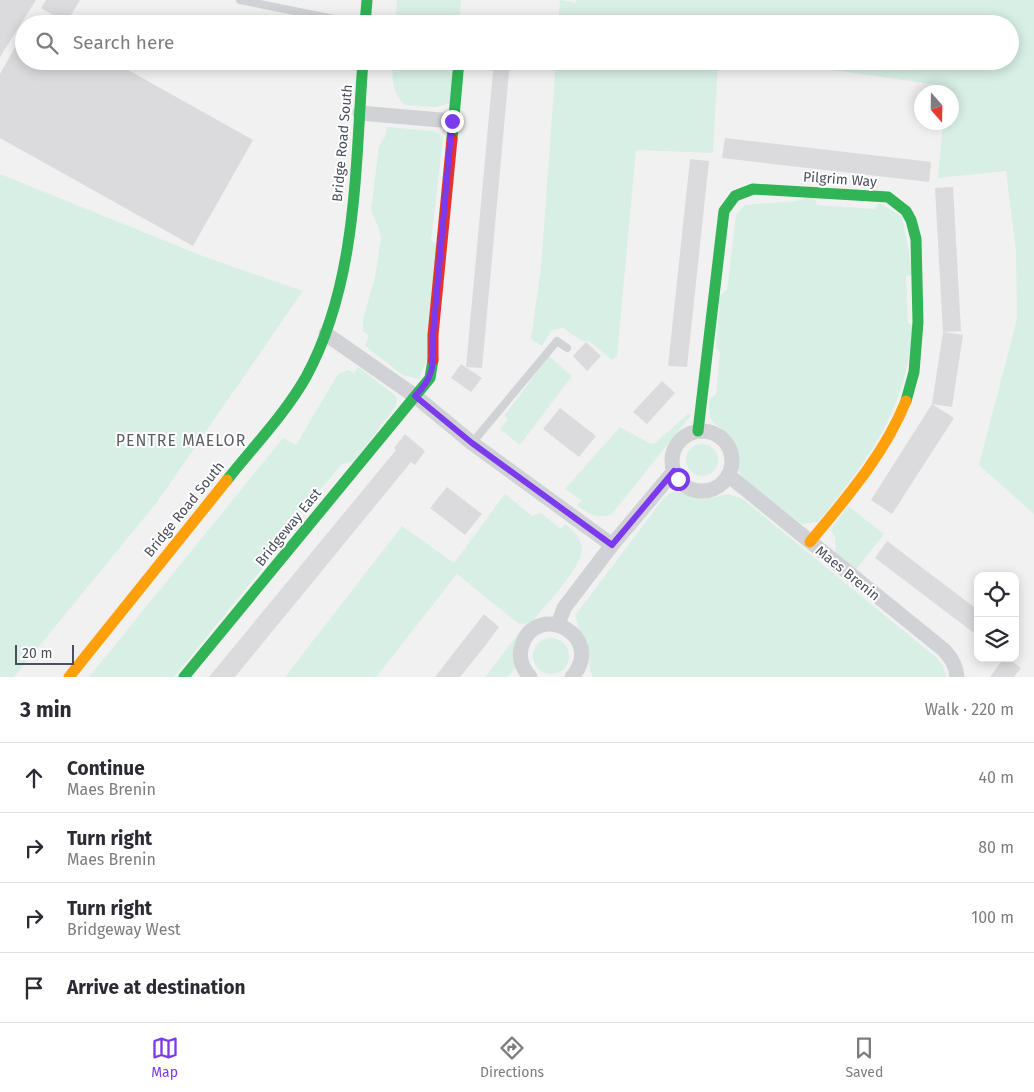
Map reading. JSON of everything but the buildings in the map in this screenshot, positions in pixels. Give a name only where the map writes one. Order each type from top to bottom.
[{"type":"street","points":[[366,15],[368,0]]},
{"type":"street","name":"Bridge Road South","points":[[69,677],[275,420],[305,378],[326,334],[348,250],[362,70]]},
{"type":"street","name":"Bridgeway East","points":[[184,677],[430,378],[433,369],[433,335],[458,70]]},
{"type":"street","points":[[360,113],[452,121]]},
{"type":"street","name":"Pilgrim Way","points":[[698,432],[724,211],[730,200],[738,193],[752,189],[888,197],[901,204],[909,212],[913,223],[917,250],[919,333],[914,372],[907,401],[881,454],[810,542]]},
{"type":"street","points":[[326,334],[415,396],[472,443],[612,545]]},
{"type":"street","points":[[698,432],[707,432],[723,440],[731,457],[728,475],[716,487],[700,491],[684,485],[674,471],[672,461],[677,445],[682,438],[698,432]]},
{"type":"street","points":[[558,624],[564,608],[612,545],[674,471]]},
{"type":"street","name":"Maes Brenin","points":[[728,475],[944,650],[952,658],[956,677]]},
{"type":"street","points":[[524,675],[520,660],[520,650],[524,640],[539,626],[558,624],[574,634],[580,643],[582,652],[578,675]]},
{"type":"lane","points":[[240,0],[314,15]]},
{"type":"lane","points":[[472,443],[557,341],[568,348]]},
{"type":"green space","points":[[397,0],[461,0],[460,15],[396,15]]},
{"type":"green space","points":[[560,0],[576,3],[576,0],[1034,0],[1034,514],[979,465],[1017,319],[1016,252],[1006,171],[938,178],[942,130],[959,130],[959,85],[938,85],[834,70],[1019,70],[1019,15],[559,15]]},
{"type":"green space","points":[[393,70],[455,70],[451,103],[436,107],[405,105],[397,95]]},
{"type":"green space","points":[[555,70],[718,70],[713,153],[636,150],[617,356],[612,360],[589,341],[582,341],[563,328],[552,330],[542,346],[531,339],[541,268]]},
{"type":"green space","points":[[387,127],[434,131],[443,137],[431,241],[437,244],[427,359],[419,379],[403,375],[365,346],[369,336],[363,331],[363,319],[375,277],[381,239],[371,209],[379,146],[385,137]]},
{"type":"green space","points":[[0,174],[205,257],[303,291],[157,502],[14,677],[0,677]]},
{"type":"green space","points":[[813,195],[817,205],[875,209],[879,203],[902,216],[913,274],[906,276],[908,323],[914,326],[909,359],[898,398],[880,436],[844,489],[818,522],[802,524],[742,479],[734,443],[726,432],[712,421],[709,400],[716,394],[720,353],[716,347],[720,295],[727,290],[736,215],[745,205],[797,201]]},
{"type":"green space","points":[[549,356],[572,376],[520,445],[500,429],[508,419],[504,416]]},
{"type":"green space","points":[[358,367],[397,398],[396,406],[354,461],[341,465],[285,531],[286,539],[174,677],[89,677],[283,438],[296,445],[338,374],[348,370],[354,373]]},
{"type":"green space","points":[[688,414],[691,415],[611,515],[597,516],[589,513],[577,505],[582,501],[565,489],[620,427],[654,444]]},
{"type":"green space","points":[[702,444],[708,445],[713,449],[717,454],[717,466],[713,471],[708,475],[702,476],[696,475],[691,471],[687,466],[686,460],[687,454],[691,449],[696,445]]},
{"type":"green space","points":[[678,492],[702,498],[730,495],[744,500],[938,659],[943,666],[946,677],[593,677],[590,670],[588,651],[577,624],[576,614],[664,498],[670,493]]},
{"type":"green space","points":[[505,494],[532,516],[541,513],[561,529],[565,524],[576,535],[582,549],[576,566],[531,623],[519,624],[457,574],[376,677],[285,677],[402,526],[454,563]]},
{"type":"green space","points":[[848,506],[884,534],[855,571],[836,555],[835,538],[831,530]]},
{"type":"green space","points":[[518,634],[520,637],[517,666],[508,677],[485,677]]},
{"type":"green space","points":[[551,638],[564,643],[569,656],[564,669],[551,674],[538,669],[533,656],[538,643]]},
{"type":"traffic: fast","points":[[366,15],[367,0]]},
{"type":"traffic: fast","points":[[227,480],[298,391],[323,340],[336,302],[345,263],[351,223],[362,70]]},
{"type":"traffic: fast","points":[[452,139],[458,70]]},
{"type":"traffic: fast","points":[[698,431],[724,211],[735,196],[753,189],[888,197],[906,211],[911,220],[916,239],[918,322],[914,372],[906,401]]},
{"type":"traffic: fast","points":[[184,677],[430,378],[433,360]]},
{"type":"traffic: slow","points":[[810,542],[864,475],[887,439],[906,401]]},
{"type":"traffic: slow","points":[[69,677],[227,480]]},
{"type":"traffic: jam","points":[[433,360],[433,335],[452,139]]},
{"type":"district","name":"PENTRE MAELOR","points":[[181,440]]},
{"type":"route","points":[[452,121],[433,335],[433,369],[430,378],[415,396],[472,443],[612,545],[674,471],[678,479]]}]
